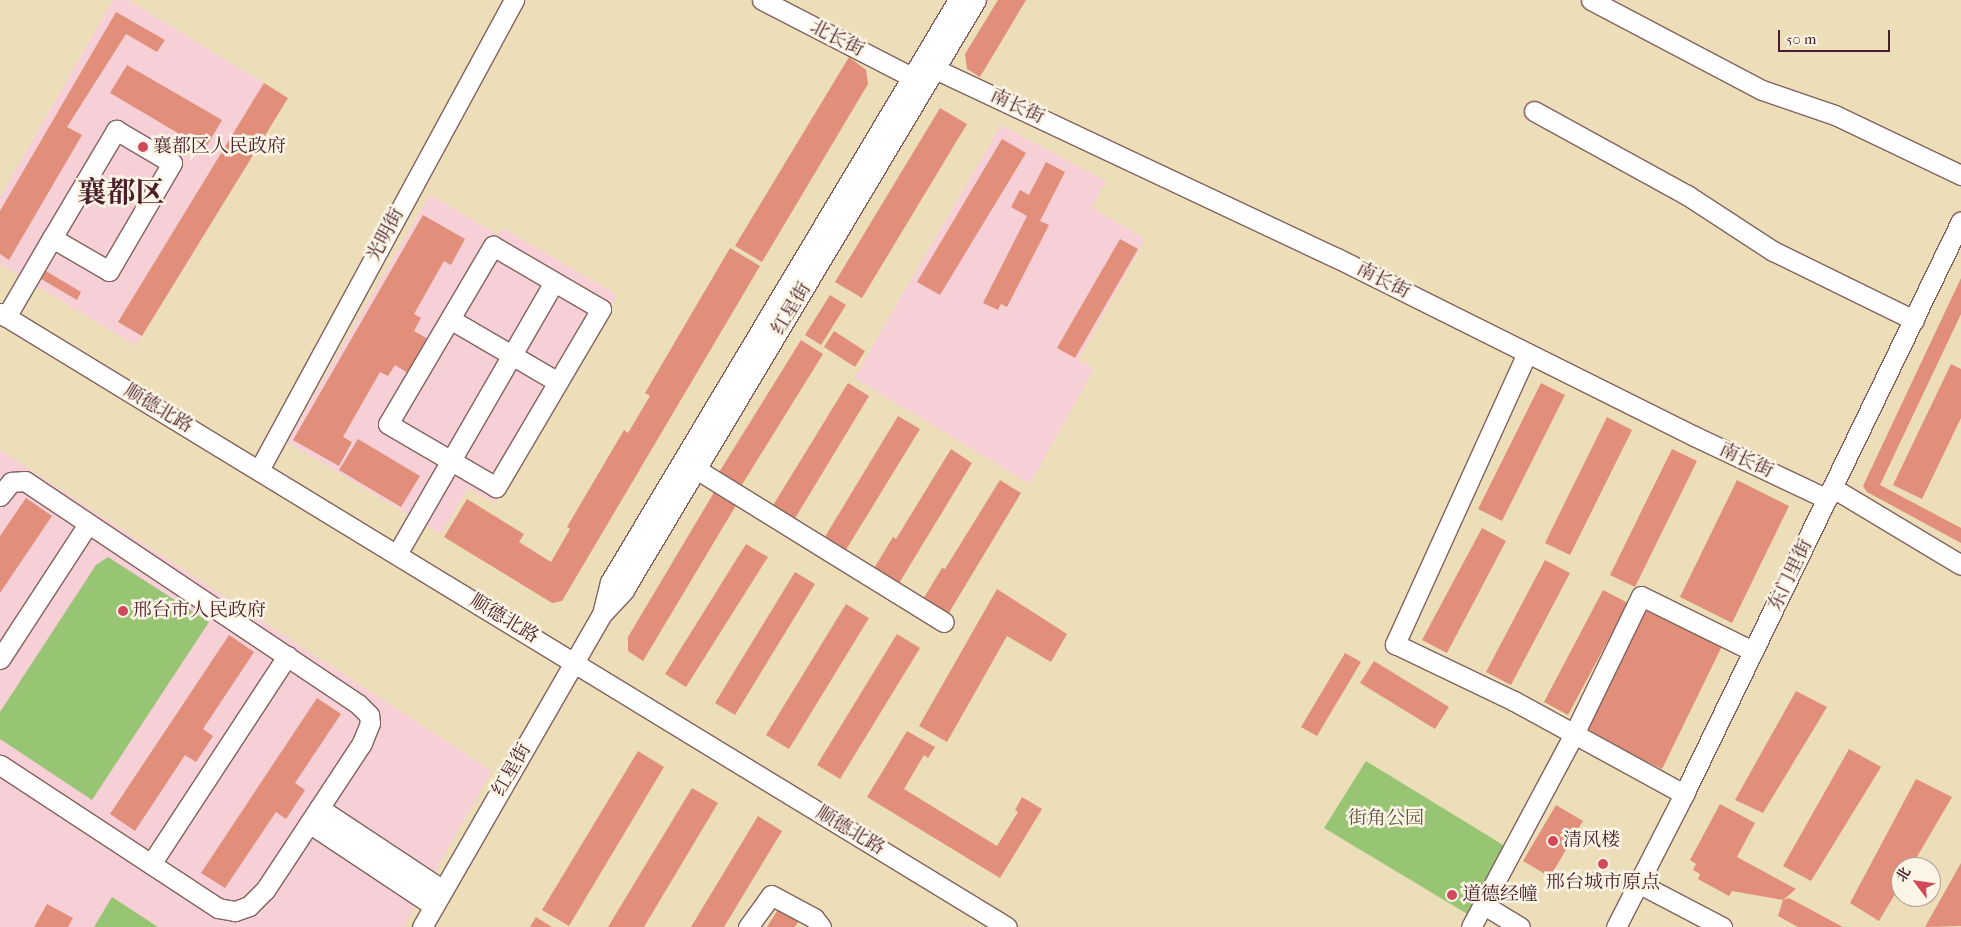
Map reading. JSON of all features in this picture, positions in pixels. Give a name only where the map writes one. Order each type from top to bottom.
[{"type":"street","name":"光明街","points":[[259,470],[514,0]]},
{"type":"street","name":"北长街","points":[[762,0],[912,77]]},
{"type":"street","name":"红星街","points":[[602,614],[610,582],[958,0]]},
{"type":"street","name":"红星街","points":[[422,927],[602,614],[624,590],[976,0]]},
{"type":"street","points":[[1591,0],[1762,90],[1835,115],[1961,175]]},
{"type":"street","name":"南长街","points":[[936,68],[1337,258],[1527,353],[1830,494],[1961,565]]},
{"type":"street","points":[[1534,111],[1687,195],[1773,251],[1914,320]]},
{"type":"street","points":[[3,315],[52,238],[116,130],[172,163],[109,271],[52,238]]},
{"type":"street","name":"东门里街","points":[[1616,927],[1684,794],[1961,221]]},
{"type":"street","points":[[493,246],[600,309],[496,487],[388,424],[450,319],[493,246]]},
{"type":"street","points":[[397,554],[554,282]]},
{"type":"street","name":"顺德北路","points":[[3,315],[1007,927]]},
{"type":"street","points":[[450,319],[558,382]]},
{"type":"street","points":[[1527,353],[1394,644],[1574,734],[1684,794]]},
{"type":"street","points":[[696,469],[944,622]]},
{"type":"street","points":[[0,496],[11,482],[25,481],[358,704],[369,715],[369,731],[265,890],[249,906],[235,911],[218,908],[0,765]]},
{"type":"street","points":[[0,659],[88,524]]},
{"type":"street","points":[[1472,927],[1574,734],[1641,596],[1753,651]]},
{"type":"street","points":[[151,864],[287,656]]},
{"type":"street","points":[[314,816],[439,898]]},
{"type":"street","points":[[1638,883],[1722,927]]},
{"type":"street","points":[[748,927],[771,895],[814,918],[821,927]]},
{"type":"street","points":[[1484,905],[1520,927]]},
{"type":"shaded area","name":"襄都区人民政府","points":[[113,0],[128,0],[288,98],[136,346],[0,264],[0,197]]},
{"type":"shaded area","points":[[1001,125],[1106,181],[1092,208],[1145,239],[1078,360],[1094,369],[1030,484],[854,378]]},
{"type":"shaded area","points":[[430,195],[498,235],[503,228],[617,295],[495,503],[468,488],[441,534],[287,442]]},
{"type":"shaded area","name":"邢台市人民政府","points":[[0,450],[492,771],[403,927],[158,927],[112,897],[94,927],[0,927]]},
{"type":"green space","points":[[108,557],[209,622],[92,800],[0,739],[0,712],[96,565]]},
{"type":"green space","name":"街角公园","points":[[1366,761],[1508,848],[1469,915],[1324,828]]},
{"type":"green space","points":[[112,897],[158,927],[94,927]]},
{"type":"building","points":[[998,0],[1026,0],[980,77],[967,69],[965,54]]},
{"type":"building","points":[[116,12],[165,40],[157,52],[126,34],[67,127],[82,135],[9,260],[0,254],[0,211]]},
{"type":"building","points":[[849,57],[866,70],[868,84],[762,262],[735,246]]},
{"type":"building","points":[[127,65],[222,120],[205,149],[110,93]]},
{"type":"building","points":[[264,83],[288,98],[142,336],[118,322]]},
{"type":"building","points":[[940,108],[967,124],[862,298],[835,282]]},
{"type":"building","points":[[1002,139],[1026,153],[940,295],[917,282]]},
{"type":"building","points":[[1046,162],[1065,172],[1040,221],[1049,225],[1007,307],[1001,304],[998,310],[983,303],[1027,216],[1011,207],[1020,190],[1029,195]]},
{"type":"building","points":[[423,215],[465,239],[451,265],[444,261],[414,314],[421,318],[414,331],[428,339],[408,373],[395,365],[388,376],[380,372],[343,437],[352,442],[339,466],[293,440]]},
{"type":"building","points":[[1120,239],[1138,249],[1075,358],[1057,348]]},
{"type":"building","points":[[730,248],[760,266],[562,601],[552,603],[444,537],[467,499],[524,534],[519,542],[551,562],[570,529],[567,527],[624,430],[628,433],[650,396],[645,393]]},
{"type":"building","points":[[41,268],[81,292],[77,300],[36,276]]},
{"type":"building","points":[[1961,278],[1961,314],[1880,485],[1961,528],[1961,543],[1867,492],[1863,486]]},
{"type":"building","points":[[830,295],[846,305],[821,345],[805,335]]},
{"type":"building","points":[[834,331],[865,351],[855,367],[824,347]]},
{"type":"building","points":[[801,340],[823,354],[740,488],[718,474]]},
{"type":"building","points":[[1951,364],[1961,369],[1961,418],[1922,499],[1893,485]]},
{"type":"building","points":[[848,383],[869,396],[794,520],[772,507]]},
{"type":"building","points":[[1541,383],[1565,395],[1502,521],[1478,509]]},
{"type":"building","points":[[898,416],[920,429],[844,553],[823,540]]},
{"type":"building","points":[[1607,417],[1632,430],[1570,555],[1545,543]]},
{"type":"building","points":[[358,439],[420,476],[401,507],[339,470]]},
{"type":"building","points":[[951,449],[972,463],[898,585],[873,570],[893,537],[896,539]]},
{"type":"building","points":[[1672,449],[1697,461],[1635,587],[1610,575]]},
{"type":"building","points":[[1000,480],[1021,493],[947,616],[922,601],[942,568],[945,569]]},
{"type":"building","points":[[1737,480],[1789,506],[1732,623],[1680,597]]},
{"type":"building","points":[[716,489],[738,502],[643,661],[628,651],[628,637]]},
{"type":"building","points":[[26,498],[52,516],[0,593],[0,536]]},
{"type":"building","points":[[1482,528],[1506,541],[1447,653],[1422,640]]},
{"type":"building","points":[[746,544],[768,557],[686,687],[665,674]]},
{"type":"building","points":[[1545,560],[1570,573],[1511,685],[1486,672]]},
{"type":"building","points":[[795,572],[815,584],[735,715],[715,703]]},
{"type":"building","points":[[997,589],[1067,634],[1051,662],[1007,636],[947,742],[919,726]]},
{"type":"building","points":[[1603,590],[1628,603],[1568,715],[1544,702]]},
{"type":"building","points":[[846,604],[869,618],[789,749],[766,735]]},
{"type":"building","points":[[1643,605],[1723,644],[1662,769],[1582,730]]},
{"type":"building","points":[[897,634],[920,648],[840,779],[817,765]]},
{"type":"building","points":[[229,635],[254,652],[203,729],[213,736],[196,762],[185,755],[135,831],[110,814]]},
{"type":"building","points":[[1345,653],[1361,662],[1317,736],[1301,727]]},
{"type":"building","points":[[1374,661],[1449,707],[1435,729],[1360,683]]},
{"type":"building","points":[[1796,691],[1827,707],[1763,813],[1735,800]]},
{"type":"building","points":[[317,698],[341,714],[295,783],[305,790],[286,819],[276,812],[225,888],[201,873]]},
{"type":"building","points":[[907,731],[935,747],[928,758],[924,755],[904,789],[997,846],[1018,812],[1015,810],[1022,797],[1042,809],[1000,878],[867,797]]},
{"type":"building","points":[[1849,749],[1881,767],[1811,881],[1783,866]]},
{"type":"building","points":[[638,751],[664,767],[569,926],[542,910]]},
{"type":"building","points":[[1916,779],[1952,797],[1917,857],[1891,857],[1891,901],[1879,921],[1850,903]]},
{"type":"building","points":[[692,788],[718,803],[644,927],[608,927]]},
{"type":"building","points":[[1720,804],[1755,823],[1737,857],[1796,889],[1783,900],[1732,891],[1729,896],[1698,879],[1700,874],[1693,870],[1696,864],[1690,860]]},
{"type":"building","name":"清风楼","points":[[1556,805],[1583,821],[1550,877],[1523,861]]},
{"type":"building","points":[[758,816],[782,831],[724,927],[691,927]]},
{"type":"building","points":[[1961,863],[1961,926],[1925,927],[1936,907],[1941,907],[1941,899]]},
{"type":"building","points":[[1789,898],[1843,927],[1798,927],[1778,916],[1783,900]]},
{"type":"building","points":[[47,904],[73,918],[68,927],[34,927]]},
{"type":"building","points":[[780,906],[800,919],[795,927],[767,927]]},
{"type":"building","points":[[536,917],[552,927],[530,927]]},
{"type":"place","name":"襄都区人民政府","points":[[143,147]]},
{"type":"place","name":"邢台市人民政府","points":[[123,611]]},
{"type":"place","name":"清风楼","points":[[1553,841]]},
{"type":"place","name":"邢台城市原点","points":[[1603,864]]},
{"type":"place","name":"道德经幢","points":[[1452,895]]},
{"type":"district","name":"襄都区","points":[[121,194]]}]
